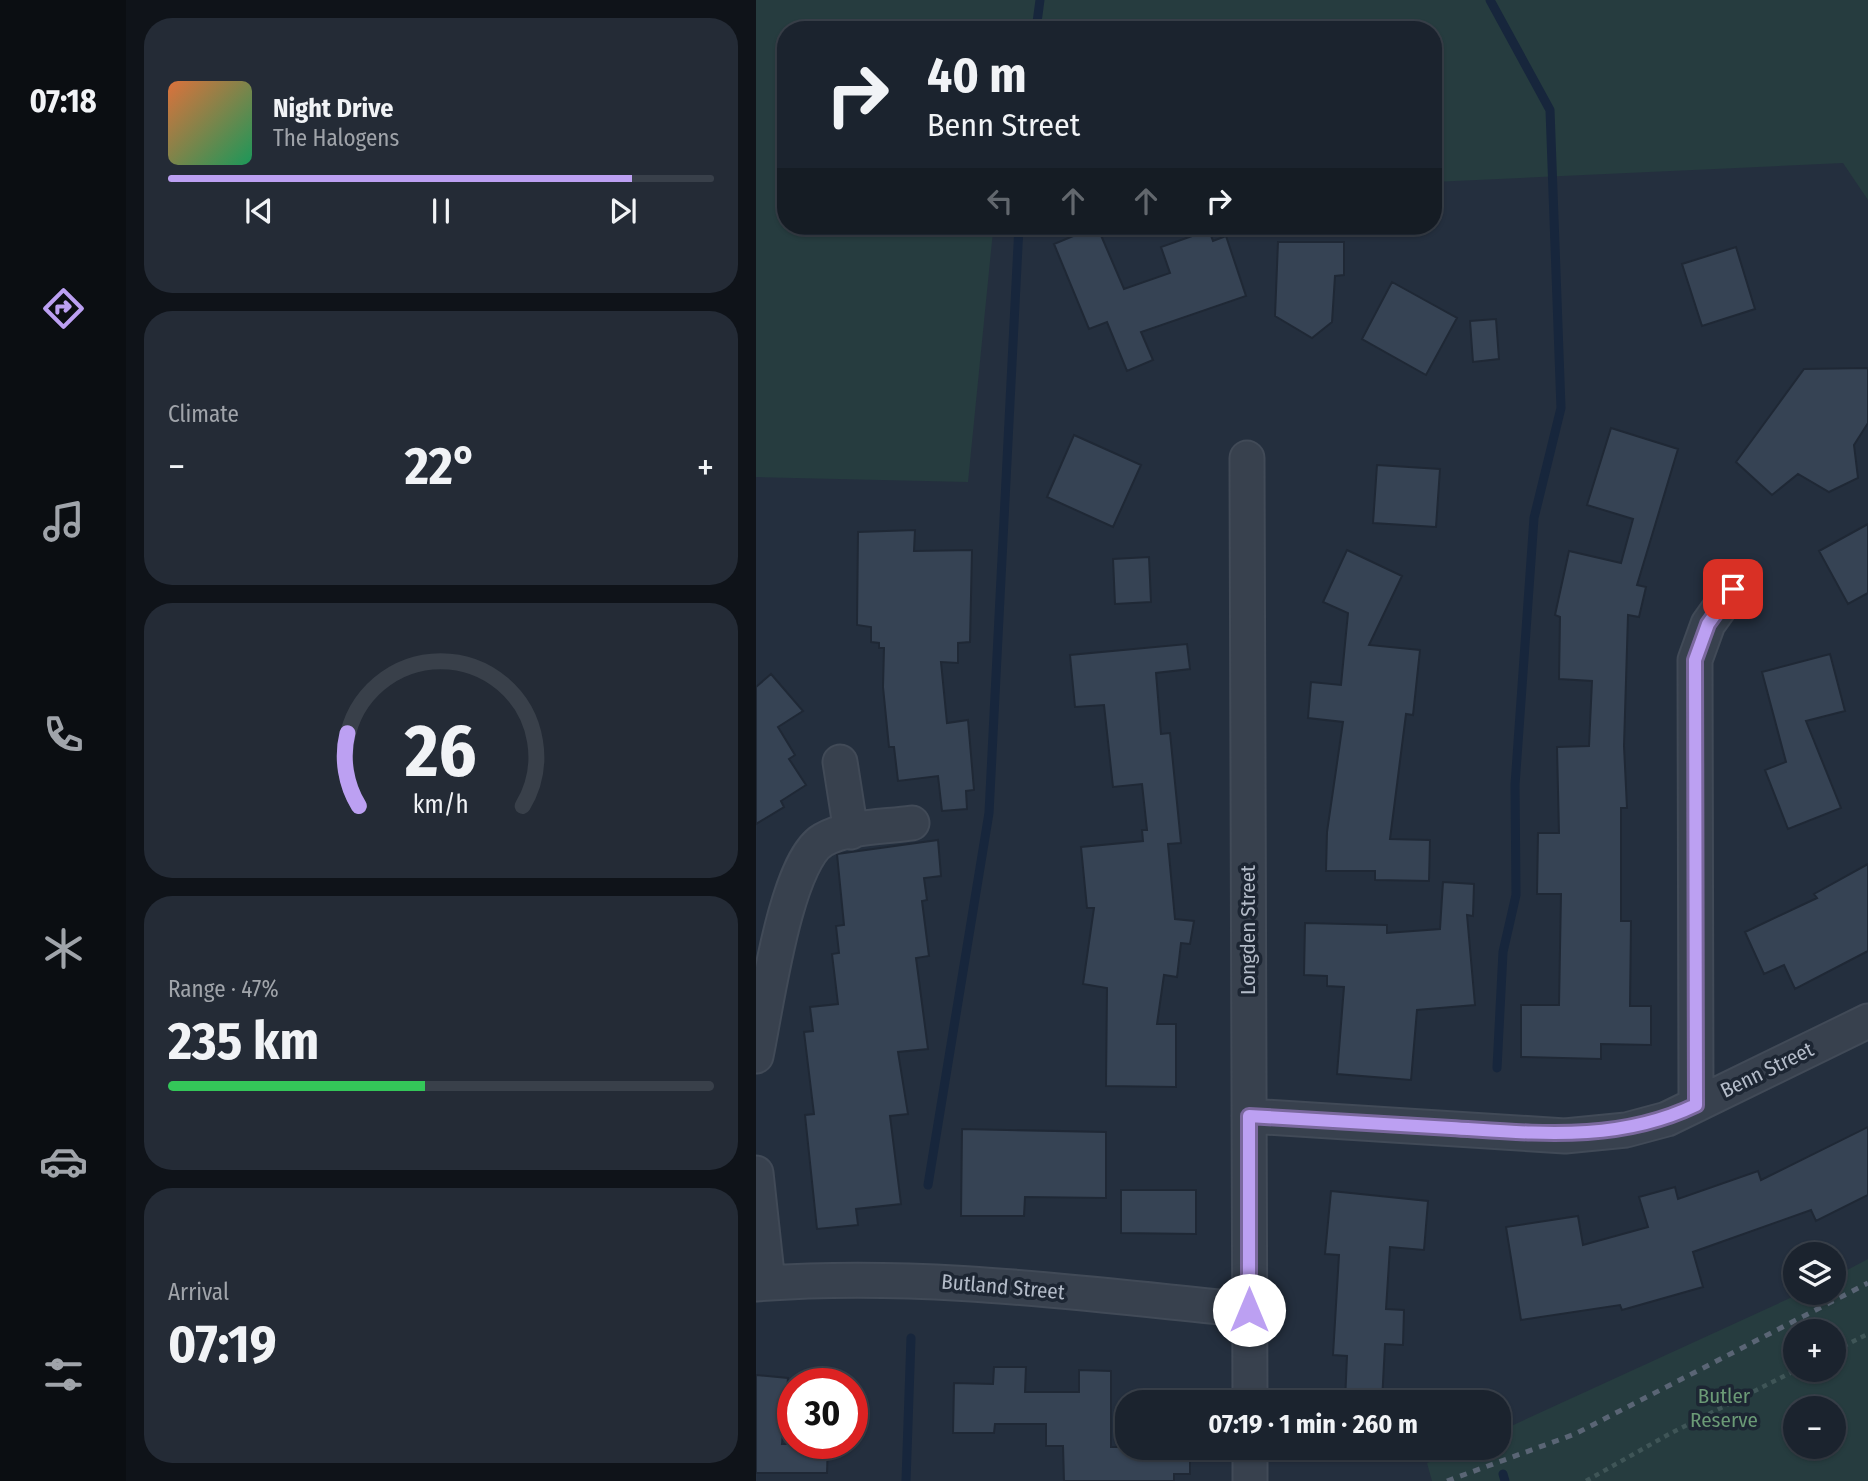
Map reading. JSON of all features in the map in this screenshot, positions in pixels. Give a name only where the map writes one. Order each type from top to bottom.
[{"type":"street","name":"Longden Street","points":[[1248,458],[1250,1390]]},
{"type":"street","points":[[1696,1105],[1695,660],[1708,624],[1733,589]]},
{"type":"street","points":[[841,762],[851,832]]},
{"type":"street","points":[[756,1056],[796,877],[814,846],[832,836],[912,823]]},
{"type":"street","name":"Benn Street","points":[[1249,1116],[1565,1136],[1626,1130],[1667,1119],[1868,1021]]},
{"type":"street","points":[[756,1173],[762,1283]]},
{"type":"street","name":"Butland Street","points":[[762,1283],[922,1279],[1249,1310]]},
{"type":"street","points":[[1250,1460],[1250,1481]]},
{"type":"path","points":[[1846,1345],[1868,1334]]},
{"type":"path","points":[[1586,1481],[1671,1433],[1783,1377]]},
{"type":"green space","points":[[756,0],[1868,0],[1868,200],[1843,163],[1442,182],[1442,21],[777,21],[777,235],[993,235],[968,482],[756,477]]},
{"type":"green space","name":"Butler Reserve","points":[[1868,1259],[1868,1481],[1432,1481],[1427,1463],[1434,1460],[1511,1460],[1511,1426],[1783,1301],[1783,1305],[1846,1305],[1846,1271]]},
{"type":"building","points":[[1076,235],[1101,235],[1124,289],[1170,273],[1161,247],[1195,235],[1211,235],[1213,241],[1226,236],[1246,296],[1141,332],[1153,360],[1127,371],[1107,322],[1089,329],[1054,244]]},
{"type":"building","points":[[1278,242],[1344,242],[1344,275],[1335,276],[1332,322],[1312,338],[1275,316]]},
{"type":"building","points":[[1736,247],[1755,309],[1702,326],[1682,264]]},
{"type":"building","points":[[1392,282],[1457,318],[1426,375],[1362,339]]},
{"type":"building","points":[[1496,319],[1499,359],[1473,362],[1470,321]]},
{"type":"building","points":[[1868,368],[1868,423],[1854,445],[1858,478],[1829,492],[1798,474],[1772,495],[1736,462],[1804,369]]},
{"type":"building","points":[[1611,428],[1678,449],[1637,585],[1646,587],[1639,617],[1628,615],[1624,746],[1627,808],[1621,808],[1621,921],[1631,921],[1630,1006],[1651,1006],[1651,1045],[1601,1044],[1601,1059],[1521,1057],[1521,1005],[1559,1005],[1561,894],[1537,894],[1538,833],[1559,833],[1557,747],[1589,746],[1592,681],[1559,679],[1560,617],[1555,615],[1569,551],[1621,563],[1633,519],[1587,505]]},
{"type":"building","points":[[1074,435],[1141,465],[1113,527],[1047,497]]},
{"type":"building","points":[[1377,465],[1440,469],[1436,527],[1373,523]]},
{"type":"building","points":[[1868,524],[1868,593],[1848,604],[1819,551]]},
{"type":"building","points":[[915,530],[914,551],[972,550],[970,642],[958,643],[958,663],[941,662],[947,723],[968,720],[974,790],[966,791],[967,809],[942,811],[938,776],[898,781],[894,747],[889,747],[883,687],[884,648],[879,648],[879,643],[871,642],[871,627],[857,625],[858,532]]},
{"type":"building","points":[[1347,550],[1402,576],[1369,645],[1420,650],[1413,715],[1406,714],[1390,839],[1430,840],[1429,881],[1375,880],[1375,871],[1326,871],[1327,832],[1343,722],[1308,718],[1311,682],[1341,685],[1348,613],[1323,602]]},
{"type":"building","points":[[1149,557],[1151,602],[1115,604],[1113,559]]},
{"type":"building","points":[[1187,644],[1190,669],[1156,673],[1161,734],[1170,733],[1181,843],[1168,844],[1175,919],[1194,921],[1190,944],[1181,943],[1177,977],[1164,975],[1157,1024],[1176,1024],[1176,1087],[1106,1086],[1107,988],[1083,984],[1094,908],[1087,908],[1081,847],[1143,841],[1142,830],[1147,830],[1142,784],[1113,787],[1104,705],[1075,707],[1070,655]]},
{"type":"building","points":[[1830,654],[1845,711],[1806,721],[1841,808],[1788,829],[1765,770],[1786,762],[1762,672]]},
{"type":"building","points":[[771,674],[803,711],[778,727],[795,755],[789,759],[806,785],[781,801],[784,807],[756,824],[756,687]]},
{"type":"building","points":[[938,840],[941,876],[924,878],[927,900],[922,901],[929,956],[916,958],[928,1049],[898,1052],[908,1114],[890,1116],[901,1204],[856,1209],[858,1225],[817,1229],[805,1115],[814,1114],[804,1032],[813,1031],[810,1007],[838,1004],[832,954],[839,953],[836,926],[844,925],[837,854]]},
{"type":"building","points":[[1868,864],[1868,951],[1795,989],[1784,965],[1764,974],[1745,932],[1817,898],[1814,894]]},
{"type":"building","points":[[1443,882],[1474,884],[1473,916],[1467,915],[1475,1005],[1417,1010],[1411,1080],[1337,1074],[1344,987],[1327,986],[1327,976],[1304,975],[1305,923],[1387,925],[1387,933],[1440,929]]},
{"type":"building","points":[[1868,1127],[1868,1195],[1816,1221],[1811,1210],[1693,1252],[1703,1287],[1622,1310],[1620,1305],[1521,1320],[1506,1227],[1578,1216],[1583,1245],[1648,1227],[1639,1197],[1675,1187],[1678,1199],[1758,1171],[1761,1180]]},
{"type":"building","points":[[962,1129],[1106,1132],[1106,1198],[1025,1197],[1024,1216],[961,1216]]},
{"type":"building","points":[[1121,1190],[1196,1190],[1196,1234],[1121,1233]]},
{"type":"building","points":[[1331,1191],[1428,1201],[1424,1250],[1390,1247],[1386,1309],[1404,1310],[1403,1345],[1385,1344],[1383,1390],[1346,1390],[1347,1356],[1333,1355],[1339,1255],[1325,1254]]},
{"type":"building","points":[[994,1367],[1026,1367],[1025,1392],[1079,1392],[1079,1370],[1111,1371],[1111,1447],[1115,1447],[1115,1460],[1190,1460],[1190,1474],[1174,1474],[1174,1481],[1064,1481],[1063,1446],[1046,1446],[1046,1424],[995,1424],[994,1433],[953,1433],[954,1383],[993,1384]]},
{"type":"building","points":[[756,1375],[777,1377],[777,1459],[827,1459],[827,1473],[756,1473]]},
{"type":"waterway","points":[[1037,21],[1040,0]]},
{"type":"waterway","points":[[1490,0],[1550,110],[1561,408],[1534,518],[1515,785],[1516,895],[1503,952],[1497,1068]]},
{"type":"waterway","points":[[928,1185],[989,813],[1019,235]]},
{"type":"waterway","points":[[906,1481],[911,1338]]},
{"type":"waterway","points":[[1503,1474],[1505,1481]]},
{"type":"railway","points":[[1447,1481],[1575,1434],[1868,1283]]},
{"type":"route","points":[[1249,1310],[1249,1116],[1565,1136],[1626,1130],[1667,1119],[1696,1105],[1695,660],[1708,624],[1733,589]]}]
